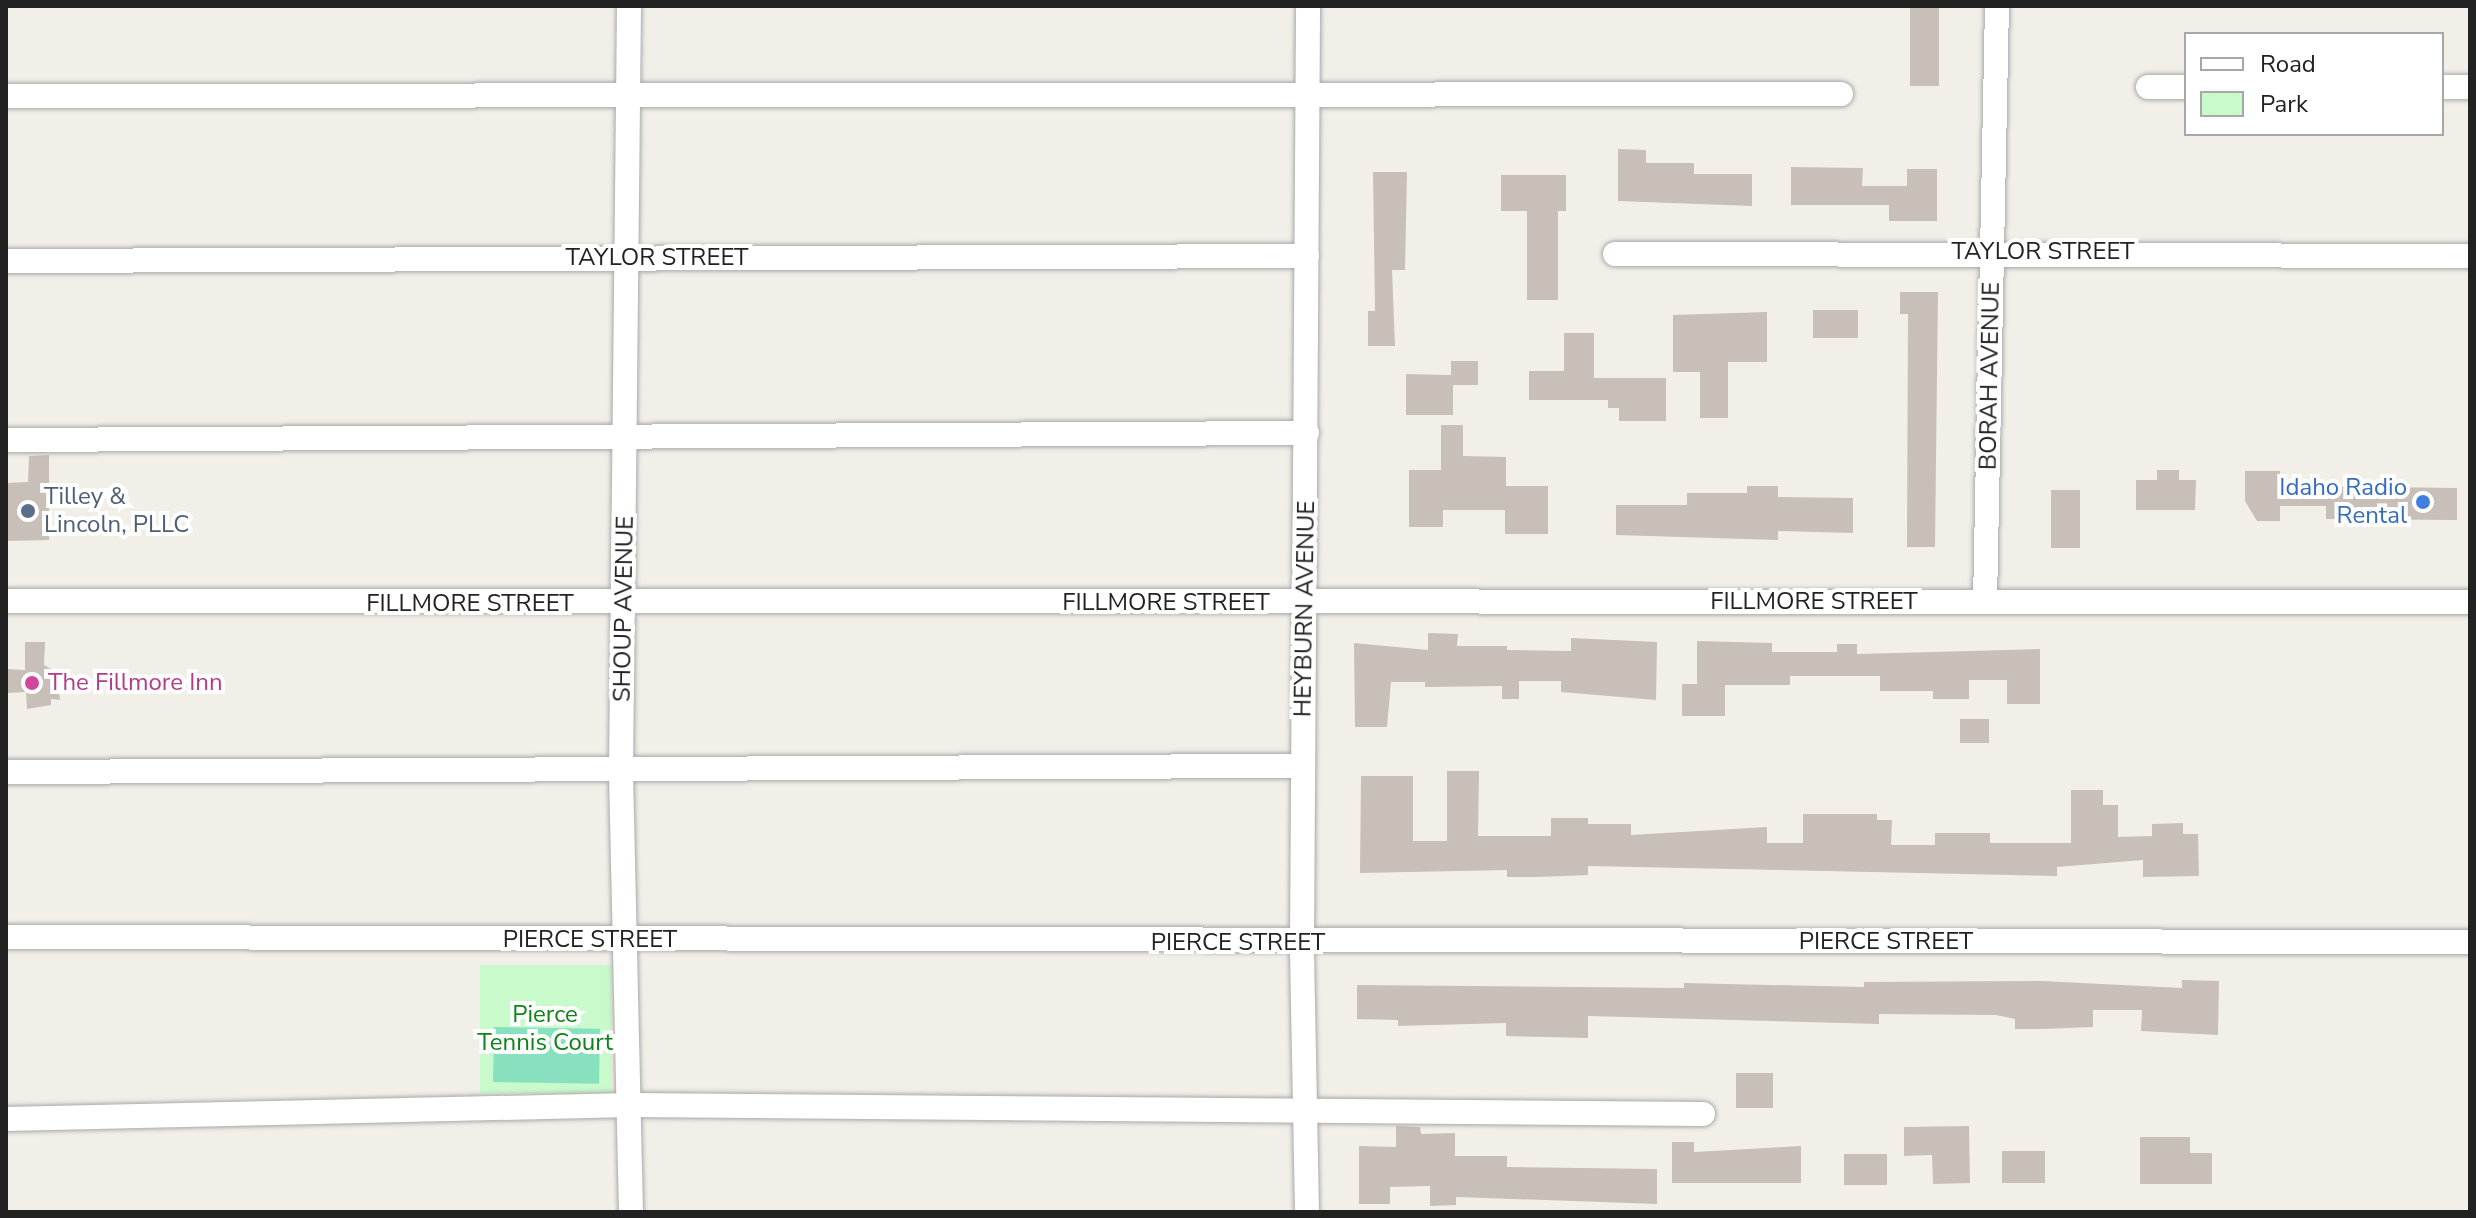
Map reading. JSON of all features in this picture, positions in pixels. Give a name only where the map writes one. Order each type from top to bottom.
[{"type":"street","name":"SHOUP AVENUE","points":[[629,6],[629,258],[621,773],[631,1105],[631,1212]]},
{"type":"street","name":"HEYBURN AVENUE","points":[[1307,1212],[1302,766],[1306,602],[1308,6]]},
{"type":"street","name":"BORAH AVENUE","points":[[1985,602],[1997,6]]},
{"type":"street","points":[[2148,87],[2184,87]]},
{"type":"street","points":[[2444,87],[2470,87]]},
{"type":"street","points":[[6,96],[628,99],[1841,94]]},
{"type":"street","name":"TAYLOR STREET","points":[[1615,254],[1992,251],[2470,256]]},
{"type":"street","name":"TAYLOR STREET","points":[[6,261],[1307,256]]},
{"type":"street","points":[[6,440],[1307,433]]},
{"type":"street","name":"FILLMORE STREET","points":[[6,601],[625,605],[2470,602]]},
{"type":"street","points":[[6,772],[621,773],[1302,766]]},
{"type":"street","name":"PIERCE STREET","points":[[6,937],[1302,943],[2470,942]]},
{"type":"street","points":[[6,1119],[631,1105],[1305,1108],[1703,1114]]},
{"type":"green space","name":"Pierce Tennis Court","points":[[480,965],[611,965],[611,1093],[480,1093]]},
{"type":"green space","points":[[494,1027],[600,1029],[599,1084],[493,1082]]},
{"type":"building","points":[[1910,6],[1939,6],[1939,86],[1910,86]]},
{"type":"building","points":[[1618,149],[1646,150],[1646,163],[1694,163],[1694,174],[1752,174],[1752,206],[1618,201]]},
{"type":"building","points":[[1791,167],[1863,168],[1862,186],[1907,186],[1907,169],[1937,169],[1937,221],[1889,221],[1889,205],[1791,205]]},
{"type":"building","points":[[1373,172],[1407,172],[1405,270],[1392,270],[1395,346],[1368,346],[1368,311],[1375,311]]},
{"type":"building","points":[[1501,175],[1566,175],[1566,211],[1558,211],[1558,300],[1527,300],[1527,211],[1501,211]]},
{"type":"building","points":[[1900,292],[1938,292],[1935,547],[1907,547],[1908,314],[1900,314]]},
{"type":"building","points":[[1813,310],[1858,310],[1858,338],[1813,338]]},
{"type":"building","points":[[1767,312],[1767,362],[1728,362],[1728,418],[1700,418],[1700,372],[1673,372],[1673,315]]},
{"type":"building","points":[[1564,333],[1594,333],[1594,378],[1666,378],[1666,421],[1619,421],[1619,408],[1608,408],[1608,400],[1529,400],[1529,371],[1564,371]]},
{"type":"building","points":[[1451,361],[1478,361],[1478,385],[1453,385],[1453,415],[1406,415],[1406,374],[1451,375]]},
{"type":"building","points":[[1441,425],[1463,425],[1463,456],[1506,457],[1506,486],[1548,486],[1548,534],[1505,534],[1505,510],[1443,510],[1443,527],[1409,527],[1409,470],[1441,470]]},
{"type":"building","name":"Tilley & Lincoln, PLLC","points":[[49,455],[49,540],[6,541],[6,483],[28,482],[29,456]]},
{"type":"building","points":[[2157,470],[2179,470],[2179,480],[2196,480],[2195,510],[2136,510],[2136,480],[2157,480]]},
{"type":"building","points":[[2245,471],[2280,471],[2280,483],[2296,486],[2457,488],[2457,520],[2326,519],[2326,506],[2280,506],[2280,521],[2257,521],[2245,501]]},
{"type":"building","points":[[1747,486],[1778,486],[1778,497],[1853,498],[1853,533],[1778,531],[1778,540],[1616,535],[1616,505],[1687,505],[1687,493],[1747,493]]},
{"type":"building","points":[[2051,490],[2080,490],[2080,548],[2051,548]]},
{"type":"building","points":[[1428,633],[1458,634],[1457,646],[1507,646],[1507,650],[1571,651],[1571,638],[1657,642],[1656,700],[1561,692],[1561,681],[1519,681],[1519,699],[1502,699],[1502,686],[1425,687],[1425,682],[1391,682],[1387,727],[1355,727],[1354,643],[1428,650]]},
{"type":"building","points":[[1697,641],[1772,643],[1772,652],[1837,652],[1837,644],[1857,644],[1857,654],[2040,649],[2040,704],[2007,704],[2007,680],[1969,680],[1969,699],[1933,699],[1933,691],[1880,691],[1880,676],[1790,676],[1790,685],[1725,685],[1725,716],[1682,716],[1682,684],[1697,684]]},
{"type":"building","name":"The Fillmore Inn","points":[[25,642],[45,642],[44,665],[58,673],[60,700],[51,699],[51,705],[27,709],[26,692],[6,693],[6,669],[25,670]]},
{"type":"building","points":[[1960,719],[1989,719],[1989,743],[1960,743]]},
{"type":"building","points":[[1447,771],[1479,771],[1478,836],[1551,836],[1551,818],[1588,818],[1588,824],[1631,824],[1631,835],[1767,827],[1767,843],[1803,843],[1803,814],[1877,814],[1877,820],[1892,820],[1891,845],[1935,845],[1935,833],[1990,833],[1990,843],[2071,843],[2071,790],[2103,790],[2103,805],[2118,805],[2118,837],[2152,836],[2152,824],[2183,823],[2183,834],[2198,834],[2199,876],[2143,877],[2143,860],[2057,867],[2057,876],[1588,866],[1588,875],[1537,877],[1507,877],[1507,870],[1360,873],[1361,776],[1413,776],[1413,841],[1447,841]]},
{"type":"building","points":[[2182,980],[2219,981],[2218,1035],[2141,1031],[2142,1010],[2093,1010],[2093,1027],[2042,1029],[2015,1029],[2015,1019],[1996,1015],[1879,1014],[1879,1024],[1588,1016],[1588,1038],[1506,1036],[1506,1023],[1398,1026],[1398,1020],[1357,1019],[1357,985],[1684,988],[1684,983],[1864,987],[1864,982],[2042,981],[2182,988]]},
{"type":"building","points":[[1736,1073],[1773,1073],[1773,1108],[1736,1108]]},
{"type":"building","points":[[1396,1126],[1420,1127],[1421,1134],[1455,1133],[1455,1156],[1507,1156],[1507,1167],[1657,1169],[1657,1204],[1456,1197],[1456,1205],[1430,1206],[1430,1186],[1390,1187],[1390,1204],[1359,1204],[1359,1146],[1396,1147]]},
{"type":"building","points":[[1969,1126],[1970,1183],[1933,1184],[1932,1155],[1904,1156],[1904,1127]]},
{"type":"building","points":[[2140,1137],[2190,1137],[2190,1153],[2212,1153],[2212,1184],[2140,1184]]},
{"type":"building","points":[[1672,1142],[1694,1142],[1694,1152],[1801,1146],[1801,1183],[1672,1183]]},
{"type":"building","points":[[2002,1151],[2045,1151],[2045,1183],[2002,1183]]},
{"type":"building","points":[[1844,1154],[1887,1154],[1887,1185],[1844,1185]]},
{"type":"place","name":"Idaho Radio Rental","points":[[2423,502]]},
{"type":"place","name":"Tilley & Lincoln, PLLC","points":[[28,511]]},
{"type":"place","name":"The Fillmore Inn","points":[[32,683]]}]
